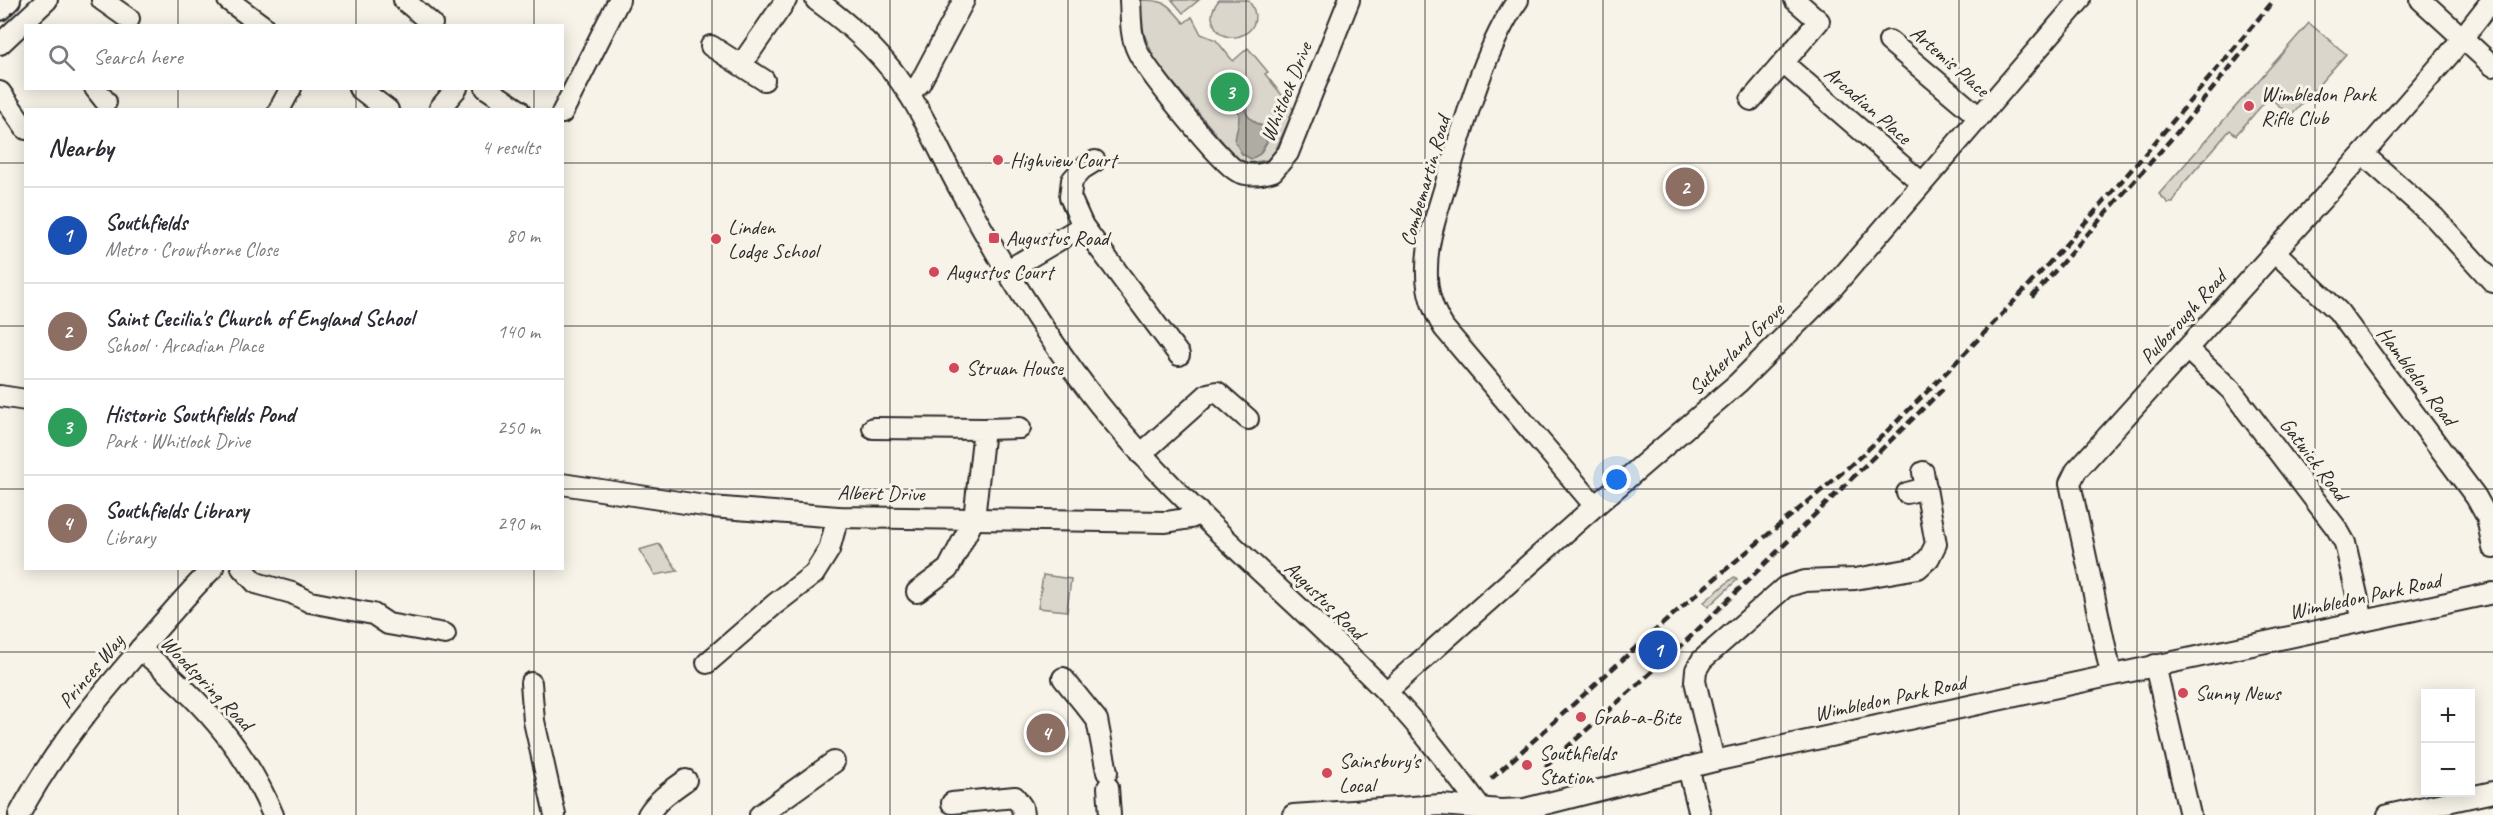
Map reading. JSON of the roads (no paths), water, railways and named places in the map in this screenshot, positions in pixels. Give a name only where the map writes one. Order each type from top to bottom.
[{"type":"street","points":[[0,10],[9,0]]},
{"type":"street","points":[[37,21],[47,0]]},
{"type":"street","points":[[102,0],[129,19]]},
{"type":"street","points":[[228,0],[260,24]]},
{"type":"street","points":[[404,0],[432,24]]},
{"type":"street","points":[[564,109],[619,0]]},
{"type":"street","points":[[741,65],[786,0]]},
{"type":"street","points":[[909,94],[920,82],[964,0]]},
{"type":"street","name":"Whitlock Drive","points":[[1130,0],[1133,37],[1137,51],[1149,70],[1221,157],[1236,171],[1252,175],[1273,171],[1288,153],[1350,0]]},
{"type":"street","name":"Combemartin Road","points":[[1518,0],[1506,18],[1489,57],[1454,156],[1430,238],[1427,253],[1427,285],[1434,313],[1444,328],[1594,506]]},
{"type":"street","points":[[1751,100],[1825,15],[1795,0]]},
{"type":"street","points":[[2421,0],[2493,66]]},
{"type":"street","name":"Pulborough Road","points":[[2112,674],[2070,483],[2076,471],[2363,154],[2463,38],[2492,0]]},
{"type":"street","name":"Sutherland Grove","points":[[1386,692],[1594,506],[1738,383],[1829,292],[2076,1]]},
{"type":"street","name":"Augustus Road","points":[[824,3],[871,48],[909,94],[1006,271],[1096,401],[1141,454],[1198,512],[1386,692],[1431,742],[1484,811]]},
{"type":"street","points":[[0,44],[24,29]]},
{"type":"street","name":"Artemis Place","points":[[1889,41],[1979,117]]},
{"type":"street","points":[[711,46],[764,80]]},
{"type":"street","name":"Arcadian Place","points":[[1783,63],[1922,183]]},
{"type":"street","points":[[280,108],[290,90]]},
{"type":"street","points":[[362,90],[385,108]]},
{"type":"street","points":[[440,108],[455,90]]},
{"type":"street","points":[[489,90],[516,108]]},
{"type":"street","points":[[0,92],[24,126]]},
{"type":"street","points":[[2363,154],[2435,218],[2493,282]]},
{"type":"street","points":[[1095,161],[1072,180],[1070,196],[1083,226],[1179,356]]},
{"type":"street","points":[[1006,271],[1083,226]]},
{"type":"street","name":"Hambledon Road","points":[[2275,252],[2338,311],[2476,497],[2487,517],[2493,548]]},
{"type":"street","name":"Gatwick Road","points":[[2187,349],[2230,390],[2337,529],[2345,543],[2363,621]]},
{"type":"street","points":[[1141,454],[1208,394],[1217,392],[1248,419]]},
{"type":"street","points":[[0,396],[24,400]]},
{"type":"street","points":[[873,428],[1020,428]]},
{"type":"street","points":[[917,592],[948,569],[974,519],[984,429]]},
{"type":"street","name":"Albert Drive","points":[[564,484],[711,507],[838,517],[1166,522],[1191,518],[1198,512]]},
{"type":"street","points":[[1714,761],[1695,681],[1696,670],[1702,660],[1785,587],[1805,581],[1855,579],[1918,568],[1929,558],[1936,544],[1918,484]]},
{"type":"street","points":[[707,663],[775,604],[814,574],[829,550],[838,517]]},
{"type":"street","name":"Princes Way","points":[[19,815],[49,762],[92,706],[211,570]]},
{"type":"street","points":[[244,570],[256,583],[303,597],[310,602],[373,614],[388,624],[445,634]]},
{"type":"street","name":"Wimbledon Park Road","points":[[1293,815],[1433,805],[1484,811],[1525,809],[1714,761],[2493,593]]},
{"type":"street","name":"Woodspring Road","points":[[140,649],[200,705],[236,746],[259,782],[273,815]]},
{"type":"street","points":[[2155,665],[2190,815]]},
{"type":"street","points":[[1063,678],[1097,720],[1110,815]]},
{"type":"street","points":[[531,683],[534,721],[555,815]]},
{"type":"street","points":[[760,815],[834,762]]},
{"type":"street","points":[[1688,767],[1700,815]]},
{"type":"street","points":[[648,815],[661,800],[686,780]]},
{"type":"street","points":[[2388,815],[2450,809],[2493,792]]},
{"type":"street","points":[[951,803],[1015,797],[1022,807],[1023,815]]},
{"type":"railway","points":[[1491,779],[1665,622],[1848,467],[1939,379],[2087,221],[2274,0]]},
{"type":"railway","points":[[2032,297],[2180,129],[2249,44]]},
{"type":"railway","points":[[1545,767],[1683,644],[1943,389]]},
{"type":"place","name":"Historic Southfields Pond","points":[[1230,92]]},
{"type":"place","name":"Wimbledon Park Rifle Club","points":[[2249,106]]},
{"type":"place","name":"Highview Court","points":[[998,160]]},
{"type":"place","name":"Saint Cecilia's Church of England School","points":[[1685,187]]},
{"type":"place","name":"Augustus Road","points":[[994,238]]},
{"type":"place","name":"Linden Lodge School","points":[[716,239]]},
{"type":"place","name":"Augustus Court","points":[[934,272]]},
{"type":"place","name":"Struan House","points":[[954,368]]},
{"type":"place","name":"Southfields","points":[[1658,650]]},
{"type":"place","name":"Sunny News","points":[[2183,693]]},
{"type":"place","name":"Grab-a-Bite","points":[[1581,717]]},
{"type":"place","name":"Southfields Library","points":[[1046,733]]},
{"type":"place","name":"Southfields Station","points":[[1527,765]]},
{"type":"place","name":"Sainsbury's Local","points":[[1327,773]]}]
